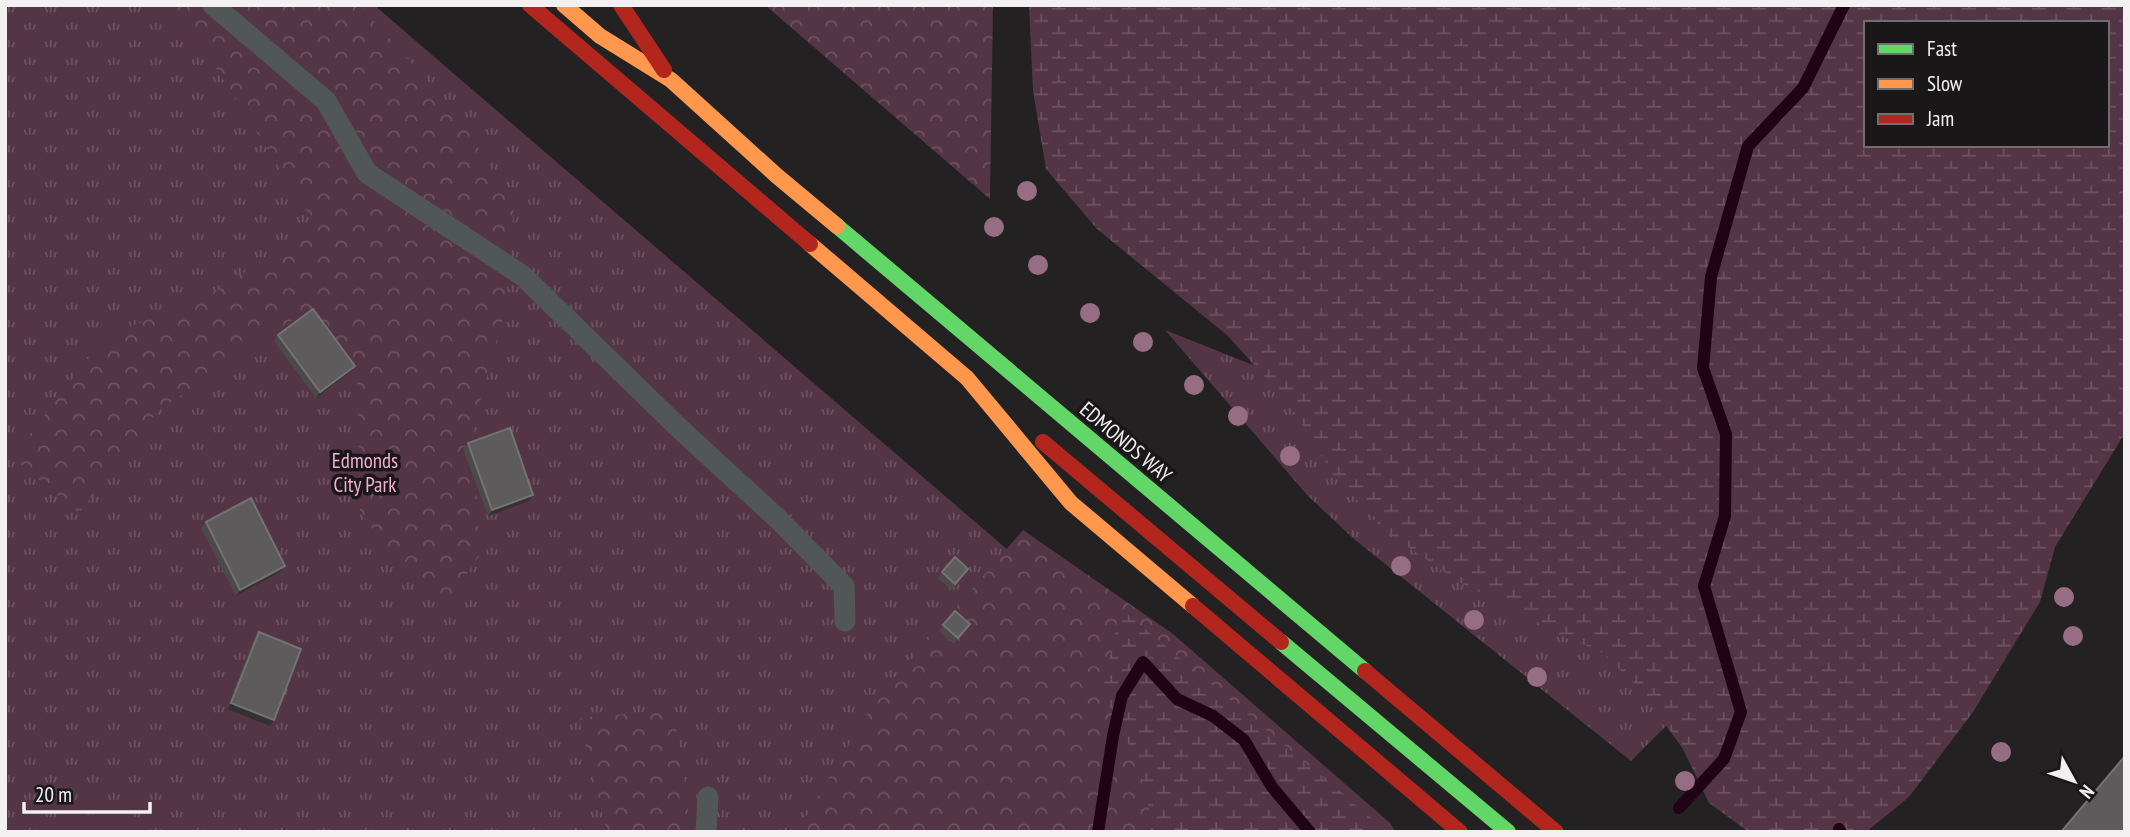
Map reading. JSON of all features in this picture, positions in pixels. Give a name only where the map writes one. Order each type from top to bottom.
[{"type":"main road","points":[[530,5],[967,378],[1508,832]]},
{"type":"main road","name":"EDMONDS WAY","points":[[564,5],[600,36],[671,80],[777,176],[1556,832]]},
{"type":"main road","name":"EDMONDS WAY","points":[[621,5],[671,80]]},
{"type":"main road","points":[[967,378],[1071,503],[1460,832]]},
{"type":"lane","points":[[213,5],[327,100],[367,173],[523,276],[680,429],[778,519],[844,586],[845,621]]},
{"type":"lane","points":[[706,832],[709,797]]},
{"type":"green space","name":"Edmonds City Park","points":[[5,5],[374,5],[1109,637],[873,832],[5,832]]},
{"type":"green space","points":[[166,5],[359,5],[454,110],[514,205],[504,314],[474,423],[479,556],[449,600],[404,576],[360,511],[357,373],[308,309],[158,411],[79,513],[12,457],[105,337],[215,292],[315,224],[209,57]]},
{"type":"green space","points":[[765,5],[993,5],[990,199]]},
{"type":"green space","points":[[1029,5],[2125,5],[2125,433],[2055,547],[2040,602],[1973,712],[1909,797],[1866,832],[1749,832],[1709,803],[1683,749],[1639,688],[1600,651],[1551,632],[1527,615],[1459,582],[1385,531],[1332,473],[1290,405],[1228,336],[1097,229],[1046,169],[1033,91]]},
{"type":"green space","points":[[1165,330],[1354,405],[1682,710],[1631,761],[1354,539],[1307,495]]},
{"type":"green space","points":[[1023,530],[1173,634],[1390,823],[1396,832],[797,832],[872,705]]},
{"type":"green space","points":[[1120,608],[1388,832],[1151,832],[1147,791],[1130,747],[1102,693]]},
{"type":"green space","points":[[673,710],[688,802],[687,832],[607,832],[579,718]]},
{"type":"green space","points":[[128,811],[148,832],[60,832],[75,816]]},
{"type":"building","points":[[313,309],[355,366],[320,392],[278,335]]},
{"type":"building","points":[[510,428],[533,495],[492,510],[468,443]]},
{"type":"building","points":[[251,498],[285,566],[240,590],[206,522]]},
{"type":"building","points":[[955,557],[968,569],[955,584],[942,572]]},
{"type":"building","points":[[955,611],[970,624],[958,638],[943,625]]},
{"type":"building","points":[[259,632],[301,649],[274,720],[231,703]]},
{"type":"building","points":[[2125,756],[2125,832],[2061,832]]},
{"type":"waterway","points":[[1679,808],[1724,759],[1741,712],[1704,586],[1725,516],[1726,434],[1703,368],[1711,277],[1748,146],[1803,88],[1844,5]]},
{"type":"waterway","points":[[1098,832],[1122,696],[1143,662],[1177,699],[1213,716],[1244,740],[1272,787],[1310,832]]},
{"type":"traffic: fast","points":[[837,226],[1365,671]]},
{"type":"traffic: fast","points":[[1281,642],[1508,832]]},
{"type":"traffic: slow","points":[[564,5],[600,36],[671,80],[837,226]]},
{"type":"traffic: slow","points":[[810,244],[967,378],[1071,503],[1193,606]]},
{"type":"traffic: jam","points":[[530,5],[810,244]]},
{"type":"traffic: jam","points":[[621,5],[664,70]]},
{"type":"traffic: jam","points":[[1043,442],[1281,642]]},
{"type":"traffic: jam","points":[[1193,606],[1460,832]]},
{"type":"traffic: jam","points":[[1365,671],[1556,832]]}]
